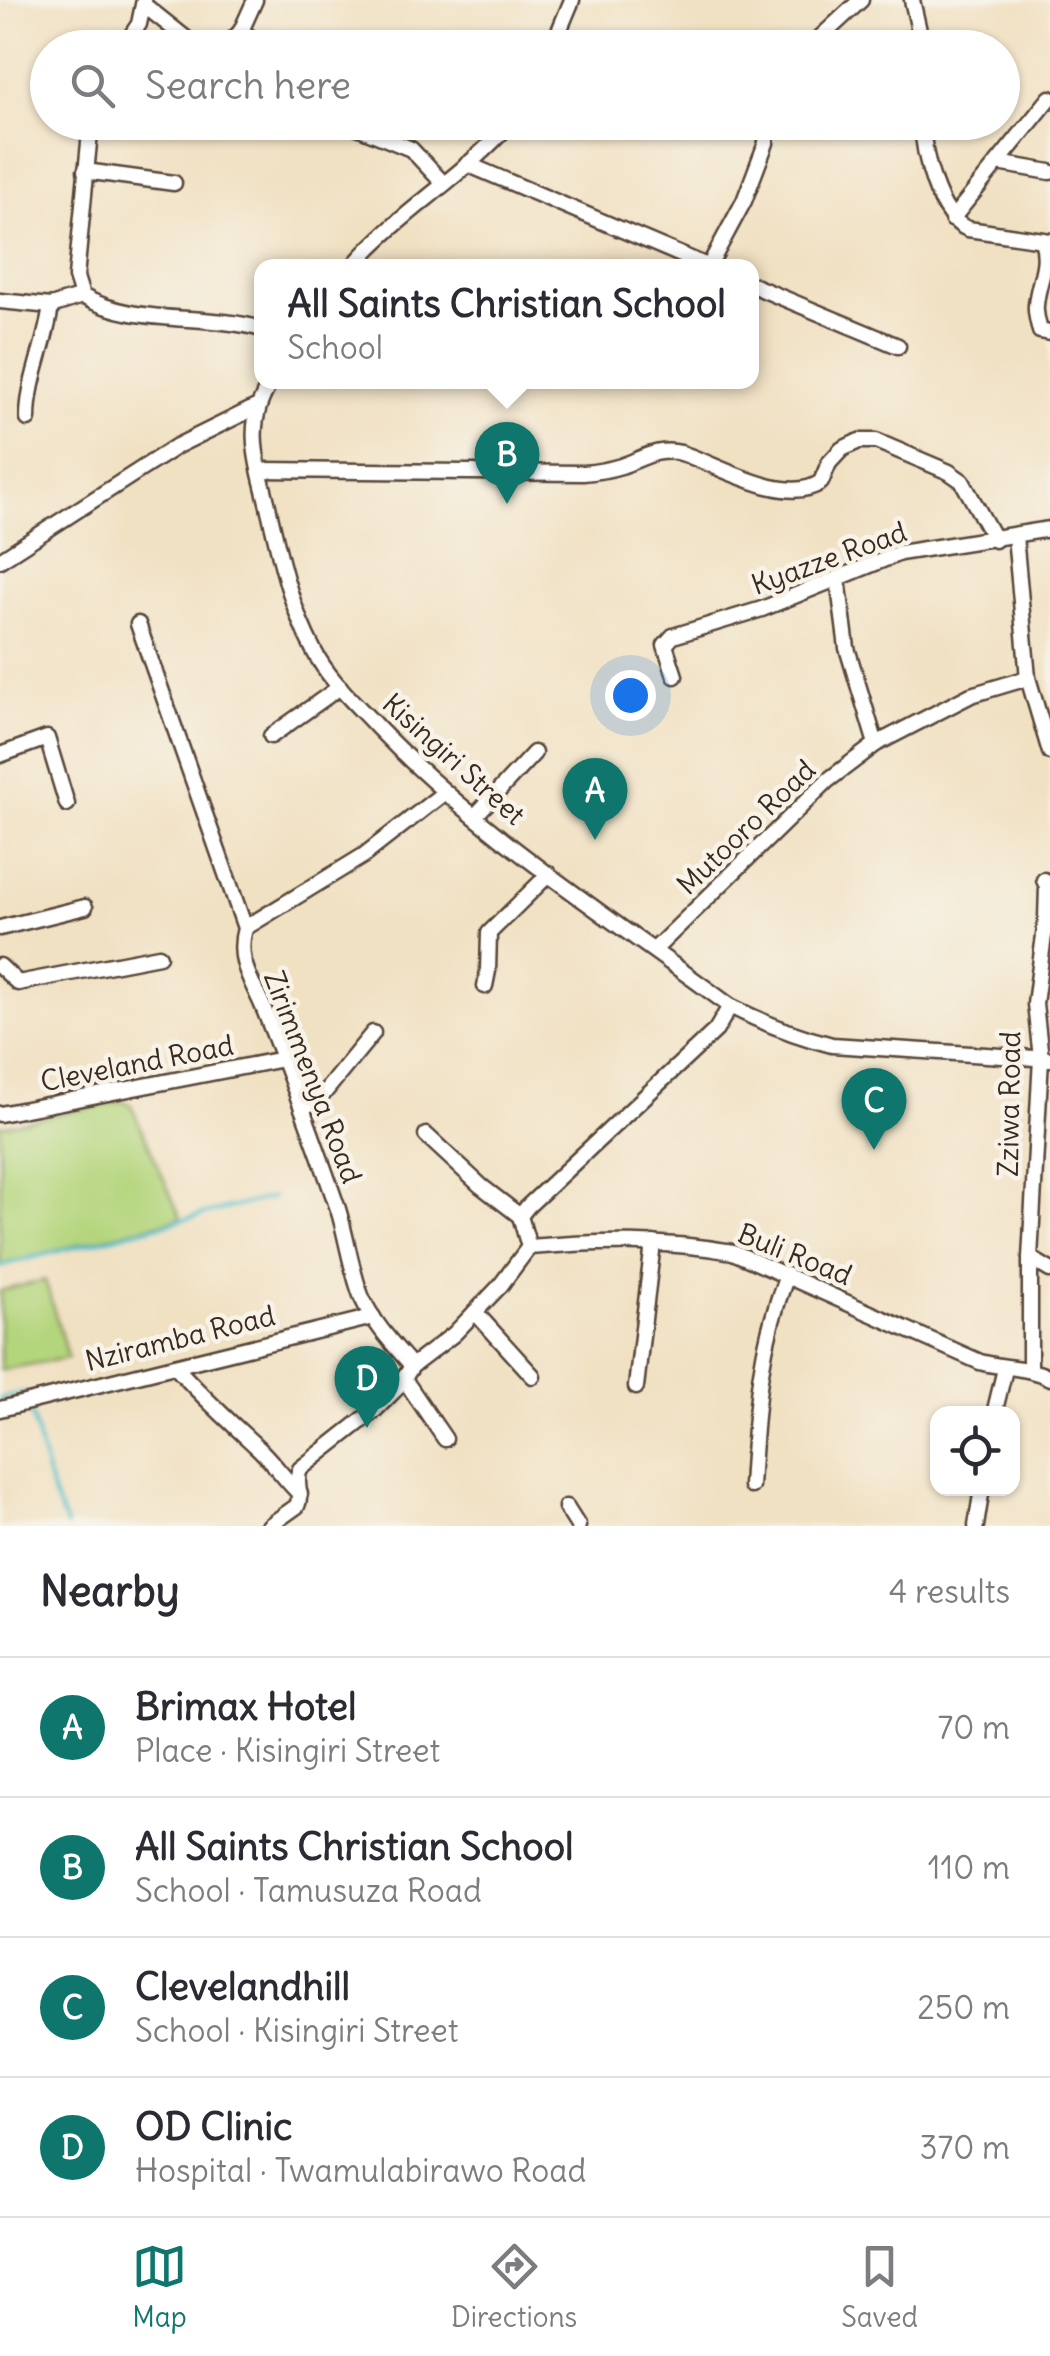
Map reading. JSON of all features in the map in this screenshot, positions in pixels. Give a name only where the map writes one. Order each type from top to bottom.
[{"type":"street","points":[[241,30],[255,0]]},
{"type":"street","points":[[560,30],[572,0]]},
{"type":"street","points":[[828,30],[860,0]]},
{"type":"street","points":[[912,0],[919,30]]},
{"type":"street","points":[[135,30],[144,2],[177,30]]},
{"type":"street","points":[[1020,136],[1050,98]]},
{"type":"street","points":[[82,296],[76,277],[89,140]]},
{"type":"street","points":[[389,140],[411,149],[443,183]]},
{"type":"street","points":[[360,259],[492,140]]},
{"type":"street","points":[[712,259],[744,201],[765,140]]},
{"type":"street","points":[[924,140],[942,201],[952,219],[968,229],[1046,240],[1048,266],[1035,307],[1040,331],[1050,334]]},
{"type":"street","points":[[952,219],[1016,140]]},
{"type":"street","points":[[998,163],[1050,172]]},
{"type":"street","points":[[467,164],[691,259]]},
{"type":"street","points":[[86,171],[174,183]]},
{"type":"street","points":[[759,288],[898,346]]},
{"type":"street","points":[[0,301],[51,306],[82,296],[109,307],[254,326]]},
{"type":"street","points":[[28,419],[30,384],[51,306]]},
{"type":"street","points":[[0,560],[176,446],[256,407],[267,389]]},
{"type":"street","name":"Kisingiri Street","points":[[256,407],[254,444],[280,560],[315,653],[340,687],[445,792],[549,874],[730,1006],[805,1038],[832,1045],[1045,1058]]},
{"type":"street","points":[[260,470],[583,473],[608,470],[660,451],[680,453],[738,478],[808,489],[821,482],[829,463],[842,450],[859,442],[876,442],[949,472],[962,482],[995,540]]},
{"type":"street","name":"Kyazze Road","points":[[676,676],[665,645],[668,638],[752,613],[900,553],[1050,529]]},
{"type":"street","points":[[1016,536],[1028,678],[1050,752]]},
{"type":"street","points":[[838,579],[848,648],[876,744]]},
{"type":"street","name":"Zirimmenya Road","points":[[138,624],[245,928],[242,960],[302,1108],[338,1210],[360,1293],[445,1439]]},
{"type":"street","name":"Mutooro Road","points":[[654,950],[827,781],[876,744],[971,695],[1028,678]]},
{"type":"street","points":[[272,736],[340,687]]},
{"type":"street","points":[[0,755],[47,738],[68,804]]},
{"type":"street","points":[[476,815],[534,753]]},
{"type":"street","points":[[245,928],[363,856],[445,792]]},
{"type":"street","points":[[485,986],[489,932],[549,874]]},
{"type":"street","name":"Zziwa Road","points":[[1030,1368],[1030,1258],[1045,1058],[1034,1004],[1046,920],[1044,880]]},
{"type":"street","points":[[0,928],[86,907]]},
{"type":"street","points":[[0,966],[18,983],[159,956]]},
{"type":"street","points":[[520,1216],[569,1164],[716,1030],[730,1006]]},
{"type":"street","points":[[302,1108],[319,1098],[373,1033]]},
{"type":"street","name":"Cleveland Road","points":[[0,1114],[283,1059]]},
{"type":"street","points":[[269,1526],[297,1506],[300,1495],[296,1477],[300,1470],[375,1410],[408,1373],[476,1312],[529,1247],[520,1216],[426,1135]]},
{"type":"street","name":"Buli Road","points":[[529,1247],[600,1240],[733,1252],[980,1362],[1004,1369],[1030,1368]]},
{"type":"street","points":[[636,1387],[653,1243]]},
{"type":"street","points":[[1030,1258],[1050,1270]]},
{"type":"street","points":[[751,1486],[758,1382],[773,1312],[787,1275]]},
{"type":"street","points":[[476,1312],[533,1376]]},
{"type":"street","name":"Nziramba Road","points":[[0,1408],[373,1317]]},
{"type":"street","points":[[175,1366],[204,1399],[260,1448],[279,1475],[300,1495]]},
{"type":"street","points":[[1030,1368],[1050,1378]]},
{"type":"street","points":[[996,1406],[1004,1369]]},
{"type":"street","points":[[976,1526],[981,1496]]},
{"type":"street","points":[[566,1507],[578,1526]]},
{"type":"green space","points":[[122,1101],[131,1105],[181,1218],[0,1265],[0,1126]]},
{"type":"green space","points":[[45,1280],[68,1358],[0,1370],[0,1291]]},
{"type":"waterway","points":[[0,1266],[272,1197]]},
{"type":"waterway","points":[[0,1399],[25,1392],[28,1397]]},
{"type":"waterway","points":[[30,1407],[52,1492],[67,1526]]},
{"type":"place","name":"All Saints Christian School","points":[[507,504]]},
{"type":"place","name":"Brimax Hotel","points":[[595,840]]},
{"type":"place","name":"Clevelandhill","points":[[874,1150]]},
{"type":"place","name":"OD Clinic","points":[[367,1428]]}]
